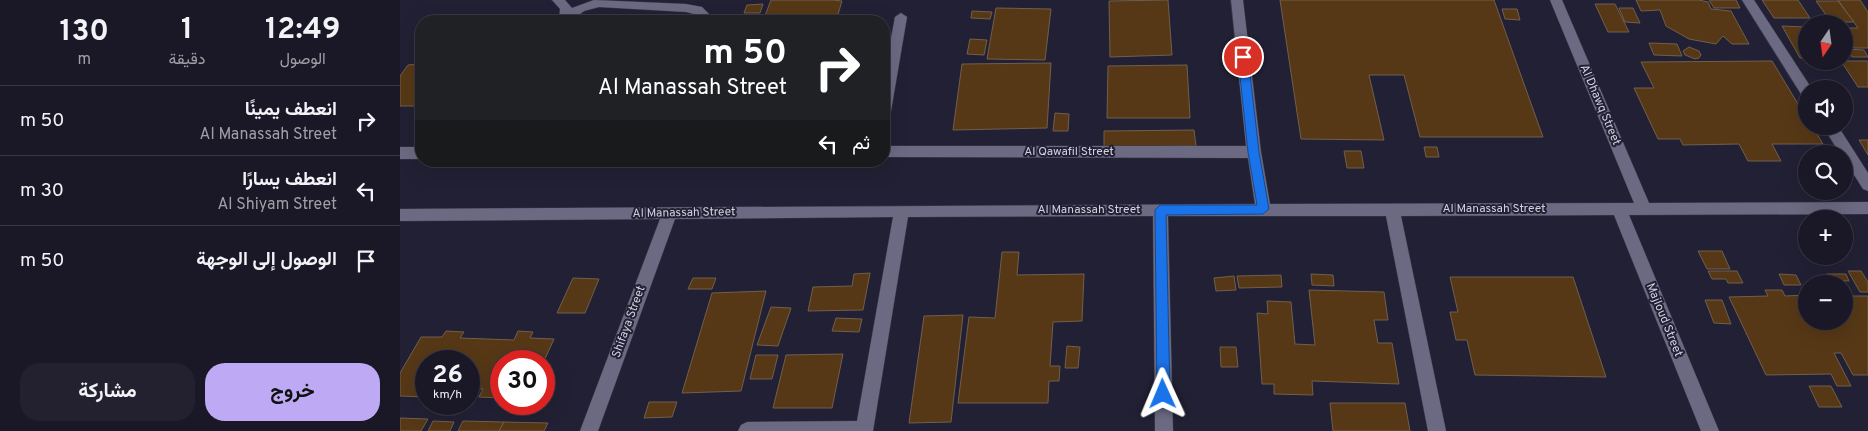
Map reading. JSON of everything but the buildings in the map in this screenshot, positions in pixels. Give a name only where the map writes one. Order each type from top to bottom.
[{"type":"street","points":[[558,0],[566,8],[565,15]]},
{"type":"street","points":[[1237,0],[1254,152],[1263,209]]},
{"type":"street","name":"Al Dhawq Street","points":[[1556,0],[1644,209]]},
{"type":"street","points":[[1748,0],[1800,80]]},
{"type":"street","points":[[571,15],[580,8],[599,4],[686,8],[698,10],[703,15]]},
{"type":"street","points":[[890,78],[901,17]]},
{"type":"street","points":[[1836,135],[1868,185]]},
{"type":"street","name":"Al Qawafil Street","points":[[890,152],[1254,152]]},
{"type":"street","points":[[400,153],[415,153]]},
{"type":"street","name":"Al Manassah Street","points":[[400,215],[1263,209],[1868,208]]},
{"type":"street","points":[[1392,209],[1437,431]]},
{"type":"street","name":"Majloud Street","points":[[1619,209],[1710,431]]},
{"type":"street","points":[[1160,210],[1164,431]]},
{"type":"street","points":[[747,431],[864,430],[902,211]]},
{"type":"street","name":"Shifaya Street","points":[[589,431],[669,214]]},
{"type":"route","points":[[1163,394],[1160,210],[1263,209],[1243,57]]}]
